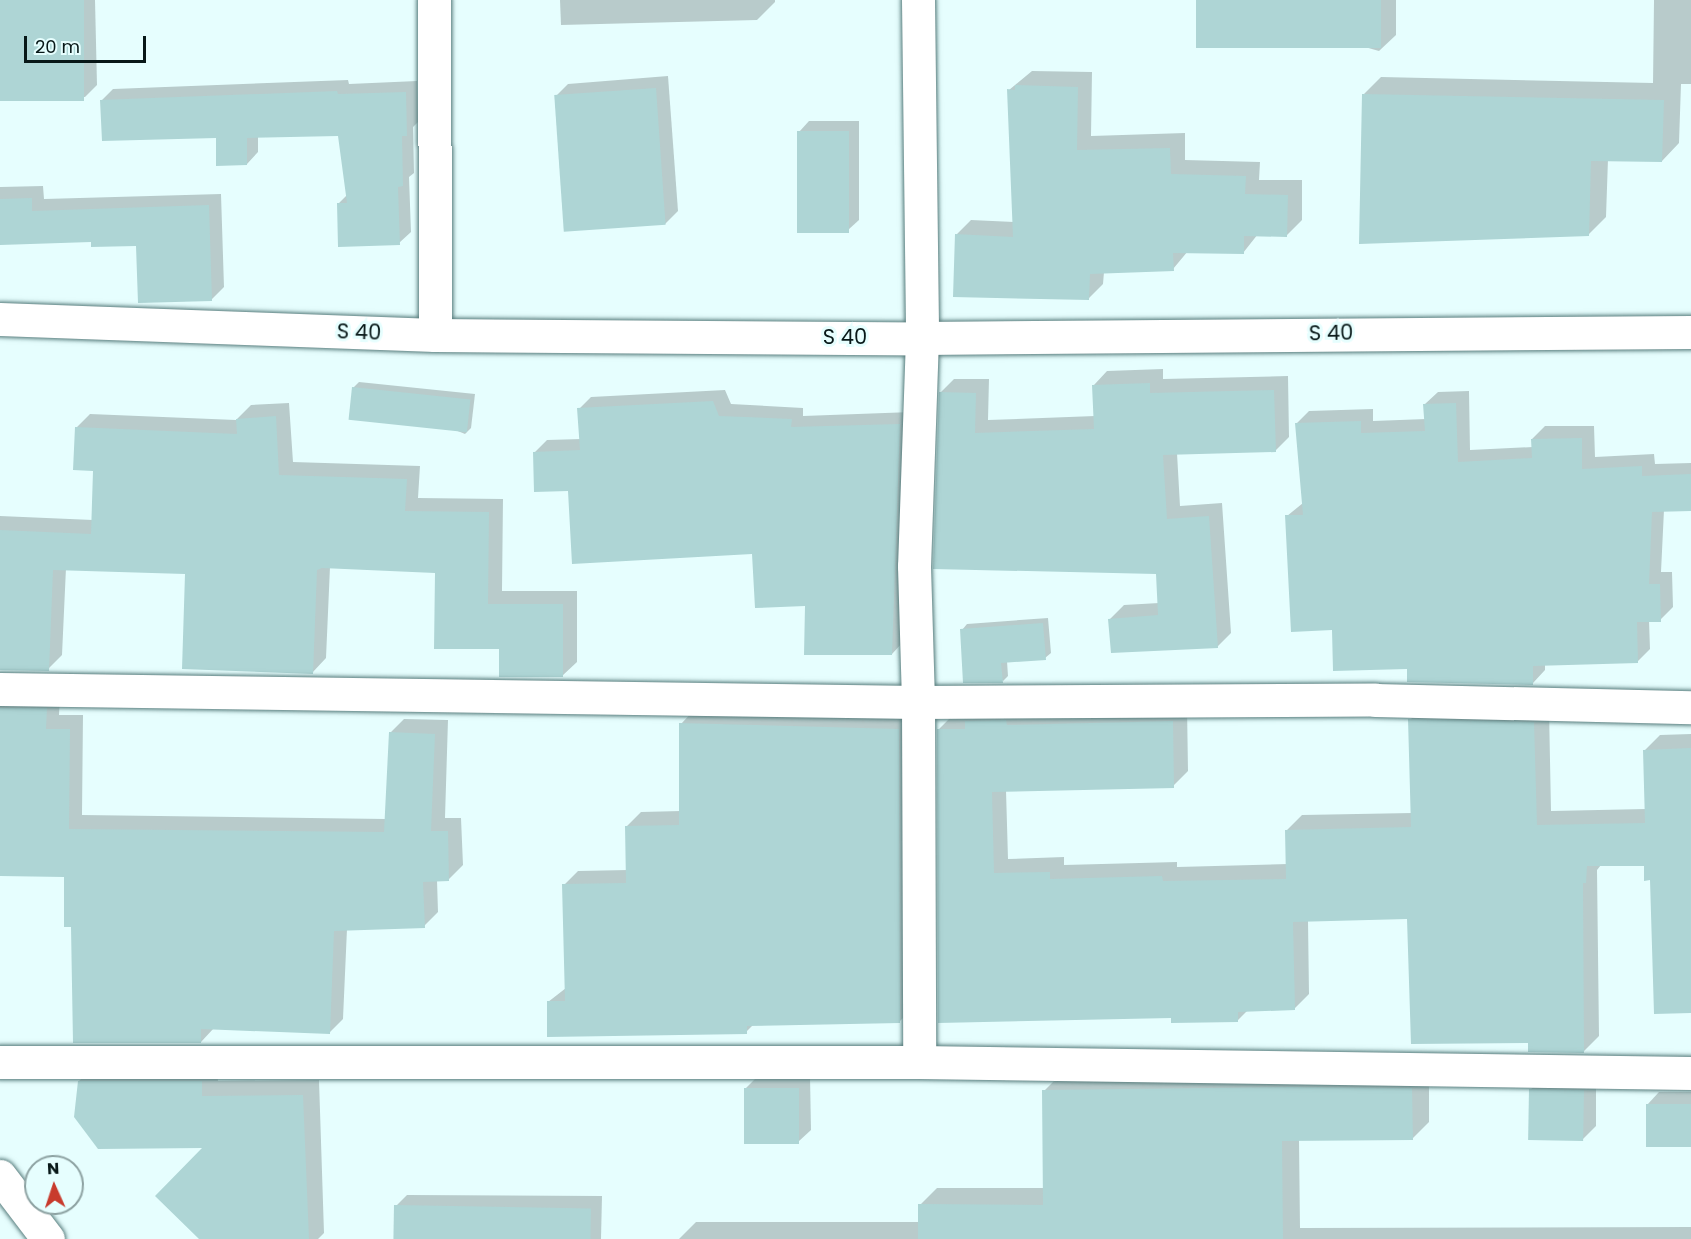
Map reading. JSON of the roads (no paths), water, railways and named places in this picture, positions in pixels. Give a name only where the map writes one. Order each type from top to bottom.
[{"type":"street","points":[[434,0],[435,335]]},
{"type":"street","points":[[918,0],[922,338],[914,566],[918,702],[919,1062]]},
{"type":"street","name":"S 40","points":[[0,319],[435,335],[922,338],[1691,332]]},
{"type":"street","points":[[0,689],[918,702],[1375,700],[1691,707]]},
{"type":"street","points":[[0,1062],[919,1062],[1691,1073]]},
{"type":"street","points":[[0,1176],[48,1239]]}]
